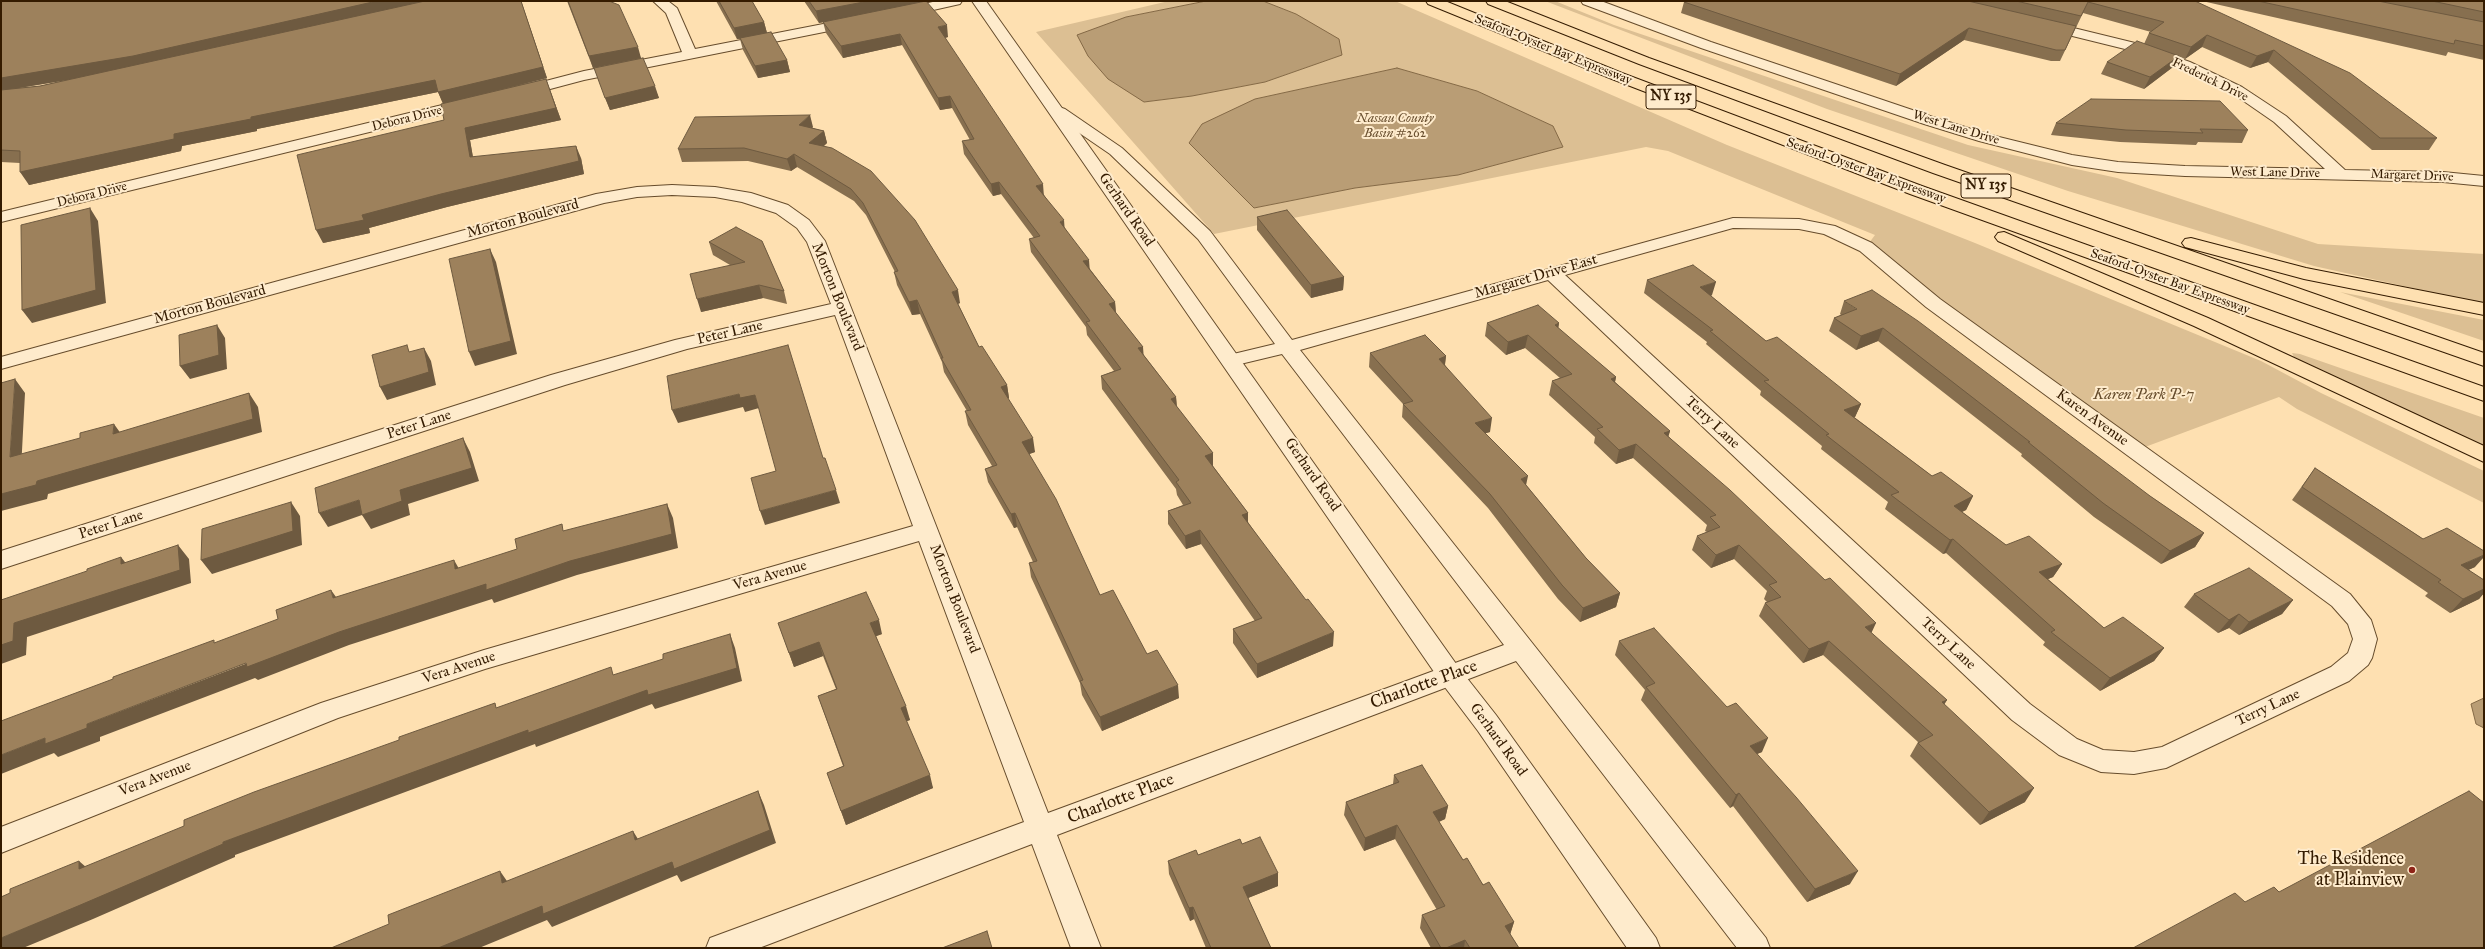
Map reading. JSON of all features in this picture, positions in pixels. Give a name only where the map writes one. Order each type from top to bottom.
[{"type":"highway","name":"Seaford-Oyster Bay Expressway","points":[[1433,1],[1610,73],[1761,132],[2103,258],[2484,394]]},
{"type":"highway","name":"Seaford-Oyster Bay Expressway","points":[[1493,1],[1786,114],[2115,232],[2484,360]]},
{"type":"highway","points":[[1786,114],[2219,252],[2304,273],[2484,310]]},
{"type":"highway","points":[[1761,132],[2201,322],[2484,455]]},
{"type":"street","points":[[660,1],[672,11],[690,54]]},
{"type":"street","points":[[890,15],[955,1]]},
{"type":"street","name":"Gerhard Road","points":[[979,1],[1059,112],[1450,675],[1487,722],[1645,948]]},
{"type":"street","name":"West Lane Drive","points":[[1588,1],[1706,45],[1930,121],[2035,152],[2118,167],[2340,174]]},
{"type":"street","points":[[506,95],[690,54],[867,20]]},
{"type":"street","name":"Frederick Drive","points":[[2030,22],[2130,46],[2185,65],[2230,87],[2280,119],[2340,174]]},
{"type":"street","name":"Debora Drive","points":[[1,216],[483,100]]},
{"type":"street","points":[[1059,112],[1116,150],[1204,235],[1287,347],[1755,948]]},
{"type":"street","name":"Margaret Drive","points":[[2340,174],[2443,177],[2484,181]]},
{"type":"street","name":"Morton Boulevard","points":[[1,363],[555,210],[637,192],[672,190],[715,192],[745,197],[782,210],[803,224],[816,241],[928,530],[1086,948]]},
{"type":"street","name":"Margaret Drive East","points":[[1232,360],[1287,347],[1733,224],[1799,224],[1830,230],[1843,235]]},
{"type":"street","name":"Karen Avenue","points":[[1843,235],[1866,247],[1933,303],[2342,600]]},
{"type":"street","name":"Terry Lane","points":[[1552,273],[2021,712],[2074,750],[2101,760],[2134,763],[2166,757],[2340,674],[2359,658],[2365,639],[2359,620],[2342,600]]},
{"type":"street","name":"Peter Lane","points":[[1,560],[558,380],[682,344],[842,307]]},
{"type":"street","name":"Vera Avenue","points":[[1,840],[330,710],[484,660],[928,530]]},
{"type":"street","name":"Charlotte Place","points":[[721,948],[1521,649]]},
{"type":"green space","name":"Karen Park P-7","points":[[1169,1],[1206,1],[1126,17],[1144,102],[1192,96],[1265,82],[1342,55],[1296,14],[1263,1],[1395,1],[1727,145],[1975,243],[2261,361],[2321,393],[2484,471],[2484,503],[2297,409],[2279,397],[2137,450],[1866,247],[1875,235],[1668,151],[1646,147],[1214,234],[1036,32]],"holes":[[[1397,68],[1477,91],[1552,126],[1563,147],[1458,175],[1355,188],[1254,208],[1255,99]]]},
{"type":"green space","points":[[1545,1],[1555,1],[1614,25],[1968,145],[2117,178],[2318,244],[2484,254],[2484,304],[2314,266],[2068,191],[1827,109]]},
{"type":"green space","points":[[2340,292],[2484,320],[2484,341]]},
{"type":"green space","points":[[2292,353],[2300,354],[2484,418],[2484,446],[2294,357]]},
{"type":"water","points":[[1206,1],[1263,1],[1296,14],[1339,39],[1342,55],[1265,82],[1192,96],[1144,102],[1108,79],[1088,56],[1077,35],[1126,17]]},
{"type":"water","name":"Nassau County Basin #262","points":[[1397,68],[1477,91],[1553,126],[1563,147],[1458,175],[1355,188],[1254,208],[1189,143],[1202,124],[1255,99]]},
{"type":"water","points":[[2484,698],[2484,728],[2476,724],[2471,704]]},
{"type":"building","points":[[1,1],[377,1],[133,56],[1,78]]},
{"type":"building","points":[[425,1],[521,1],[543,67],[438,92],[435,80],[174,134],[174,139],[20,172],[20,151],[1,150],[1,90],[40,86]]},
{"type":"building","points":[[568,1],[609,1],[619,5],[638,47],[589,56]]},
{"type":"building","points":[[719,1],[752,1],[764,22],[734,28]]},
{"type":"building","points":[[809,1],[869,1],[816,11]]},
{"type":"building","points":[[926,1],[947,25],[938,27],[1043,184],[1036,186],[1064,220],[1060,222],[1089,260],[1083,261],[1115,302],[1109,304],[1143,347],[1138,348],[1176,397],[1171,399],[1213,453],[1205,456],[1248,513],[1242,515],[1306,600],[1308,599],[1334,632],[1257,664],[1233,629],[1262,618],[1200,530],[1185,536],[1168,511],[1191,503],[1176,482],[1179,480],[1101,376],[1121,369],[1086,322],[1090,321],[1029,239],[1040,236],[999,182],[991,184],[962,141],[974,139],[950,96],[938,98],[900,34],[841,46],[823,22]]},
{"type":"building","points":[[1968,1],[2076,26],[2065,50],[2056,50],[1969,28],[1900,74],[1684,2]]},
{"type":"building","points":[[2016,1],[2195,1],[2350,73],[2437,138],[2380,138],[2274,50],[2257,56],[2207,35],[2191,47],[2149,33],[2164,22],[2088,2],[2081,16]]},
{"type":"building","points":[[2258,1],[2378,1],[2484,22],[2484,46],[2455,40],[2454,44]]},
{"type":"building","points":[[2432,1],[2484,1],[2484,12]]},
{"type":"building","points":[[771,32],[787,60],[755,66],[740,38]]},
{"type":"building","points":[[2137,41],[2179,56],[2150,77],[2107,62]]},
{"type":"building","points":[[643,58],[655,86],[605,98],[594,68]]},
{"type":"building","points":[[546,79],[556,108],[465,128],[470,157],[576,146],[579,161],[441,194],[362,215],[364,220],[316,230],[297,155],[444,120],[441,104]]},
{"type":"building","points":[[2091,99],[2220,101],[2248,130],[2200,129],[2203,133],[2126,130],[2056,123]]},
{"type":"building","points":[[810,115],[799,125],[824,131],[809,143],[832,148],[871,171],[915,220],[958,290],[952,292],[979,347],[982,346],[1007,385],[1001,387],[1033,438],[1022,442],[1056,499],[1100,595],[1113,590],[1147,654],[1157,650],[1178,685],[1100,717],[1080,681],[1083,680],[1029,563],[1037,561],[1015,513],[1011,514],[985,469],[997,465],[965,411],[971,410],[941,358],[943,358],[917,300],[909,302],[894,272],[898,271],[863,203],[851,189],[794,154],[787,159],[744,148],[678,149],[695,117]]},
{"type":"building","points":[[90,208],[96,290],[22,310],[21,225]]},
{"type":"building","points":[[1287,210],[1344,277],[1311,285],[1257,217]]},
{"type":"building","points":[[736,227],[762,241],[784,291],[759,285],[697,299],[690,274],[745,262],[709,242]]},
{"type":"building","points":[[490,249],[511,341],[469,352],[449,259]]},
{"type":"building","points":[[1693,265],[1716,282],[1700,287],[1766,341],[1777,337],[1861,404],[1844,410],[1932,476],[1941,472],[1973,496],[1954,506],[2006,545],[2029,536],[2062,564],[2039,572],[2104,628],[2123,617],[2164,648],[2110,678],[2051,632],[2055,630],[1953,539],[1950,540],[1891,495],[1899,492],[1826,435],[1829,434],[1764,381],[1769,380],[1710,331],[1713,330],[1647,280]]},
{"type":"building","points":[[1872,290],[1918,321],[2150,496],[2204,533],[2170,551],[2103,503],[2028,442],[2030,442],[1883,328],[1861,336],[1834,318],[1857,309],[1844,301]]},
{"type":"building","points":[[1538,305],[1559,323],[1555,325],[1616,377],[1611,379],[1670,431],[1664,433],[1730,490],[1825,580],[1830,578],[1876,623],[1865,627],[1947,700],[1942,702],[2034,788],[1989,812],[1918,743],[1933,735],[1829,641],[1809,649],[1765,603],[1781,597],[1769,585],[1777,582],[1739,545],[1716,555],[1697,536],[1720,527],[1710,517],[1716,515],[1636,444],[1619,450],[1597,429],[1603,427],[1552,381],[1572,374],[1528,335],[1508,342],[1487,323]]},
{"type":"building","points":[[217,325],[219,355],[180,366],[179,335]]},
{"type":"building","points":[[1425,335],[1446,356],[1439,359],[1492,418],[1475,423],[1528,476],[1521,479],[1586,558],[1620,593],[1583,608],[1562,585],[1490,494],[1403,404],[1413,401],[1370,353]]},
{"type":"building","points":[[407,345],[409,352],[424,348],[429,372],[380,387],[372,355]]},
{"type":"building","points":[[788,345],[823,458],[825,458],[836,490],[760,511],[751,478],[776,471],[755,395],[740,398],[739,394],[672,410],[667,376]]},
{"type":"building","points":[[15,379],[10,457],[80,438],[80,433],[114,424],[113,434],[249,393],[253,419],[37,481],[36,485],[1,494],[1,383]]},
{"type":"building","points":[[463,438],[472,468],[400,490],[402,501],[362,515],[359,500],[319,513],[315,488]]},
{"type":"building","points":[[2315,468],[2423,539],[2447,528],[2484,551],[2484,555],[2461,565],[2484,580],[2484,589],[2463,599],[2438,582],[2441,580],[2302,487]]},
{"type":"building","points":[[291,502],[293,531],[201,560],[202,529]]},
{"type":"building","points":[[667,504],[672,534],[570,561],[486,590],[486,584],[339,632],[247,667],[246,663],[87,724],[87,728],[45,744],[45,738],[1,755],[1,721],[113,679],[113,677],[214,640],[214,643],[278,619],[276,610],[331,590],[333,598],[454,560],[455,569],[517,549],[515,539],[562,524],[563,531]]},
{"type":"building","points":[[178,545],[180,570],[14,623],[13,641],[1,645],[1,600],[87,571],[87,569],[121,557],[121,564]]},
{"type":"building","points":[[2249,568],[2293,600],[2249,622],[2239,614],[2229,620],[2194,594]]},
{"type":"building","points":[[866,592],[879,620],[870,623],[906,706],[901,708],[930,775],[841,811],[827,773],[844,766],[818,696],[837,689],[819,642],[789,653],[778,623]]},
{"type":"building","points":[[1654,628],[1727,707],[1736,703],[1768,738],[1750,746],[1796,797],[1858,871],[1815,889],[1739,793],[1736,795],[1646,687],[1655,683],[1619,641]]},
{"type":"building","points":[[730,634],[737,668],[648,695],[647,690],[528,733],[528,730],[223,842],[223,844],[1,938],[1,897],[10,893],[10,889],[79,861],[79,869],[184,826],[184,820],[254,792],[399,740],[399,737],[495,703],[496,708],[611,667],[613,675],[663,659],[663,654]]},
{"type":"building","points":[[1422,765],[1448,806],[1433,812],[1463,860],[1467,858],[1483,885],[1489,882],[1514,922],[1505,926],[1519,948],[1470,948],[1465,940],[1446,948],[1441,948],[1422,915],[1445,906],[1397,825],[1365,838],[1346,802],[1399,782],[1394,775]]},
{"type":"building","points":[[758,791],[770,830],[674,869],[672,862],[543,914],[542,906],[438,948],[331,948],[389,924],[388,915],[500,871],[502,883],[633,831],[635,840]]},
{"type":"building","name":"The Residence at Plainview","points":[[2469,791],[2484,803],[2484,948],[2133,948],[2235,893],[2245,902],[2274,887],[2279,892]]},
{"type":"building","points":[[1260,837],[1278,873],[1243,887],[1271,948],[1211,948],[1193,907],[1189,908],[1168,861],[1196,850],[1198,855],[1240,839],[1242,844]]},
{"type":"building","points":[[987,931],[992,948],[942,948]]},
{"type":"place","name":"The Residence at Plainview","points":[[2412,870]]}]
